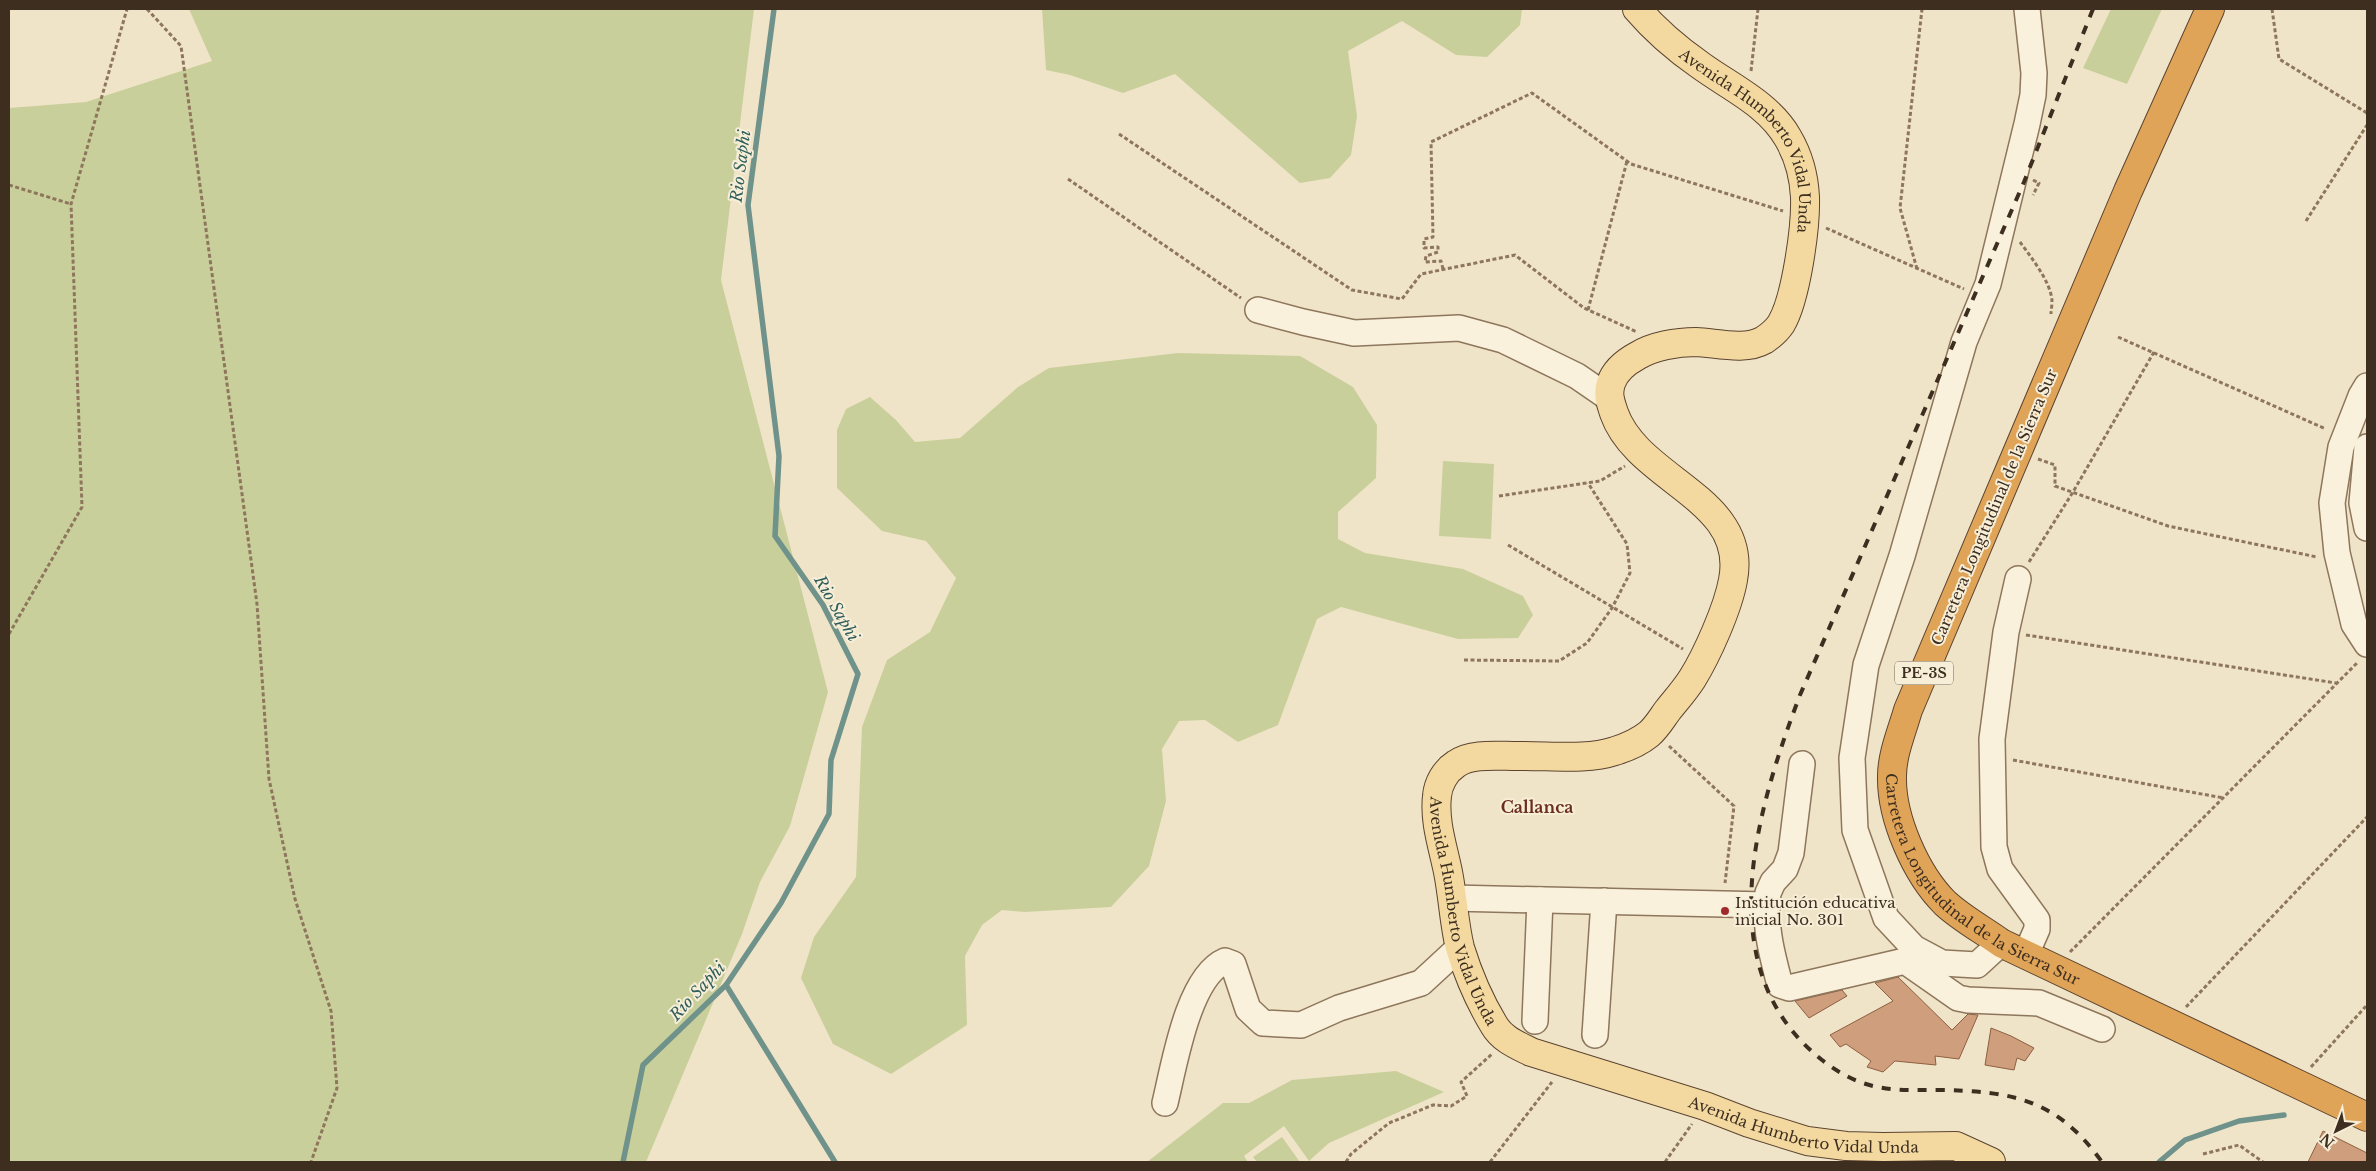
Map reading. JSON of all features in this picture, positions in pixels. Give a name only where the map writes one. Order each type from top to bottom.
[{"type":"highway","name":"Carretera Longitudinal de la Sierra Sur","points":[[2210,9],[2128,191],[1908,710],[1896,750],[1892,776],[1898,815],[1911,852],[1923,876],[1946,904],[2001,943],[2367,1117]]},
{"type":"main road","name":"Avenida Humberto Vidal Unda","points":[[1637,9],[1662,35],[1700,66],[1737,89],[1770,114],[1787,134],[1796,152],[1805,200],[1801,251],[1793,294],[1781,324],[1759,343],[1690,342],[1667,346],[1642,353],[1626,363],[1611,383],[1609,398],[1618,423],[1643,455],[1721,520],[1730,538],[1734,558],[1733,581],[1718,626],[1692,679],[1653,731],[1636,743],[1611,753],[1583,756],[1475,757],[1458,761],[1441,781],[1437,796],[1439,833],[1460,947],[1479,997],[1496,1029],[1508,1040],[1531,1052],[1704,1106],[1807,1141],[1846,1146],[1956,1146],[1991,1162]]},
{"type":"street","points":[[2001,943],[1977,965],[1942,964],[1914,948],[1886,918],[1855,830],[1852,758],[1866,665],[1902,556],[1964,342],[1988,284],[2015,173],[2033,95],[2034,62],[2027,9]]},
{"type":"street","points":[[1258,310],[1354,333],[1458,328],[1503,340],[1577,376],[1609,398]]},
{"type":"street","points":[[2367,386],[2361,396],[2356,442],[2362,503],[2367,528]]},
{"type":"street","points":[[2356,442],[2341,447],[2332,503],[2339,562],[2354,624],[2364,652]]},
{"type":"street","points":[[2018,578],[2006,632],[1992,739],[1994,848],[2000,870],[2037,920],[2036,929],[2026,954]]},
{"type":"street","points":[[1802,764],[1789,862],[1773,882],[1768,893],[1766,920],[1780,985],[1789,988],[1905,961],[1958,998],[2039,1003],[2102,1029]]},
{"type":"street","points":[[1452,898],[1767,905]]},
{"type":"street","points":[[1535,1021],[1540,900]]},
{"type":"street","points":[[1596,1035],[1604,901]]},
{"type":"street","points":[[1902,936],[1905,961]]},
{"type":"street","points":[[1164,1103],[1190,1008],[1201,984],[1217,965],[1226,962],[1233,964],[1248,1009],[1263,1023],[1300,1026],[1339,1008],[1421,983],[1460,947]]},
{"type":"path","points":[[9,634],[82,507],[71,204],[127,9]]},
{"type":"path","points":[[147,9],[181,46],[257,604],[269,779],[295,899],[330,1011],[337,1088],[311,1162]]},
{"type":"path","points":[[1755,77],[1750,70],[1758,9]]},
{"type":"path","points":[[1917,269],[1900,208],[1922,9]]},
{"type":"path","points":[[2272,9],[2279,59],[2367,113]]},
{"type":"path","points":[[1444,269],[1442,261],[1425,262],[1426,256],[1438,252],[1438,247],[1424,248],[1424,239],[1433,237],[1431,142],[1532,93],[1631,164],[1803,218],[1970,292]]},
{"type":"path","points":[[2306,221],[2367,124]]},
{"type":"path","points":[[1119,134],[1352,290],[1402,299],[1421,274],[1515,254],[1588,310],[1667,346]]},
{"type":"path","points":[[1588,310],[1627,161]]},
{"type":"path","points":[[2015,173],[2039,183],[2032,198]]},
{"type":"path","points":[[1068,179],[1258,310]]},
{"type":"path","points":[[9,185],[71,204]]},
{"type":"path","points":[[2018,239],[2040,270],[2050,294],[2052,325],[2062,347]]},
{"type":"path","points":[[2118,337],[2356,442]]},
{"type":"path","points":[[2018,578],[2073,492],[2154,352]]},
{"type":"path","points":[[2016,452],[2055,465],[2055,486],[2168,526],[2339,562]]},
{"type":"path","points":[[1499,496],[1600,481],[1643,455]]},
{"type":"path","points":[[1464,660],[1559,661],[1587,643],[1612,608],[1630,573],[1627,544],[1588,483]]},
{"type":"path","points":[[1508,545],[1701,659]]},
{"type":"path","points":[[2006,632],[2337,683]]},
{"type":"path","points":[[2054,968],[2337,683],[2364,652]]},
{"type":"path","points":[[1653,731],[1734,806],[1722,903]]},
{"type":"path","points":[[1992,739],[2013,760],[2224,798]]},
{"type":"path","points":[[2170,1024],[2367,817]]},
{"type":"path","points":[[2296,1084],[2367,1005]]},
{"type":"path","points":[[1346,1162],[1351,1154],[1389,1123],[1433,1105],[1451,1106],[1466,1096],[1461,1082],[1508,1040]]},
{"type":"path","points":[[1490,1162],[1566,1064]]},
{"type":"path","points":[[1665,1162],[1704,1106]]},
{"type":"path","points":[[2203,1154],[2239,1145],[2263,1162]]},
{"type":"green space","points":[[189,9],[754,9],[721,280],[828,692],[790,826],[760,882],[742,934],[646,1162],[9,1162],[9,108],[86,102],[212,61]]},
{"type":"green space","points":[[1042,9],[1522,9],[1520,25],[1487,57],[1456,55],[1402,21],[1348,51],[1357,116],[1351,155],[1330,178],[1300,183],[1175,74],[1123,93],[1070,75],[1046,70]]},
{"type":"green space","points":[[2111,9],[2162,9],[2127,84],[2083,68]]},
{"type":"green space","points":[[1178,353],[1300,356],[1353,387],[1377,425],[1376,478],[1338,512],[1338,539],[1365,553],[1463,569],[1523,596],[1533,615],[1518,638],[1458,639],[1341,607],[1317,619],[1278,725],[1238,742],[1205,720],[1179,721],[1162,749],[1166,801],[1149,866],[1111,907],[1025,912],[1002,910],[982,925],[965,956],[967,1025],[891,1074],[833,1044],[801,978],[814,937],[856,877],[862,727],[887,660],[930,632],[956,578],[926,541],[882,531],[837,488],[837,430],[846,409],[870,397],[896,420],[915,442],[960,438],[1018,387],[1049,368]]},
{"type":"green space","points":[[1443,461],[1494,464],[1491,539],[1439,536]]},
{"type":"green space","points":[[1396,1071],[1444,1092],[1329,1143],[1309,1161],[1284,1126],[1244,1156],[1248,1162],[1147,1162],[1223,1103],[1249,1103],[1292,1080]]},
{"type":"green space","points":[[1282,1137],[1300,1162],[1257,1162],[1253,1157]]},
{"type":"building","points":[[1898,977],[1952,1030],[1968,1014],[1978,1015],[1959,1059],[1935,1056],[1936,1065],[1895,1061],[1883,1072],[1867,1067],[1871,1061],[1846,1044],[1840,1047],[1830,1035],[1893,1001],[1875,983]]},
{"type":"building","points":[[1842,990],[1847,996],[1809,1018],[1795,1001]]},
{"type":"building","points":[[1991,1028],[2034,1048],[2025,1061],[2017,1058],[2014,1070],[1985,1065]]},
{"type":"building","points":[[2323,1131],[2367,1153],[2367,1162],[2308,1162]]},
{"type":"waterway","name":"Rio Saphi","points":[[623,1162],[643,1065],[726,985],[781,903],[829,814],[831,760],[858,674],[823,605],[775,536],[779,456],[748,205],[774,9]]},
{"type":"waterway","points":[[726,985],[835,1162]]},
{"type":"waterway","points":[[2159,1162],[2185,1140],[2239,1121],[2284,1115]]},
{"type":"railway","points":[[2093,9],[2024,182],[1800,695],[1771,781],[1759,827],[1752,874],[1752,921],[1759,965],[1776,1007],[1804,1044],[1829,1065],[1857,1081],[1878,1087],[1900,1090],[1989,1093],[2031,1103],[2050,1112],[2068,1124],[2102,1162]]},
{"type":"place","name":"Institución educativa inicial No. 301","points":[[1725,911]]},
{"type":"district","name":"Callanca","points":[[1537,807]]}]
